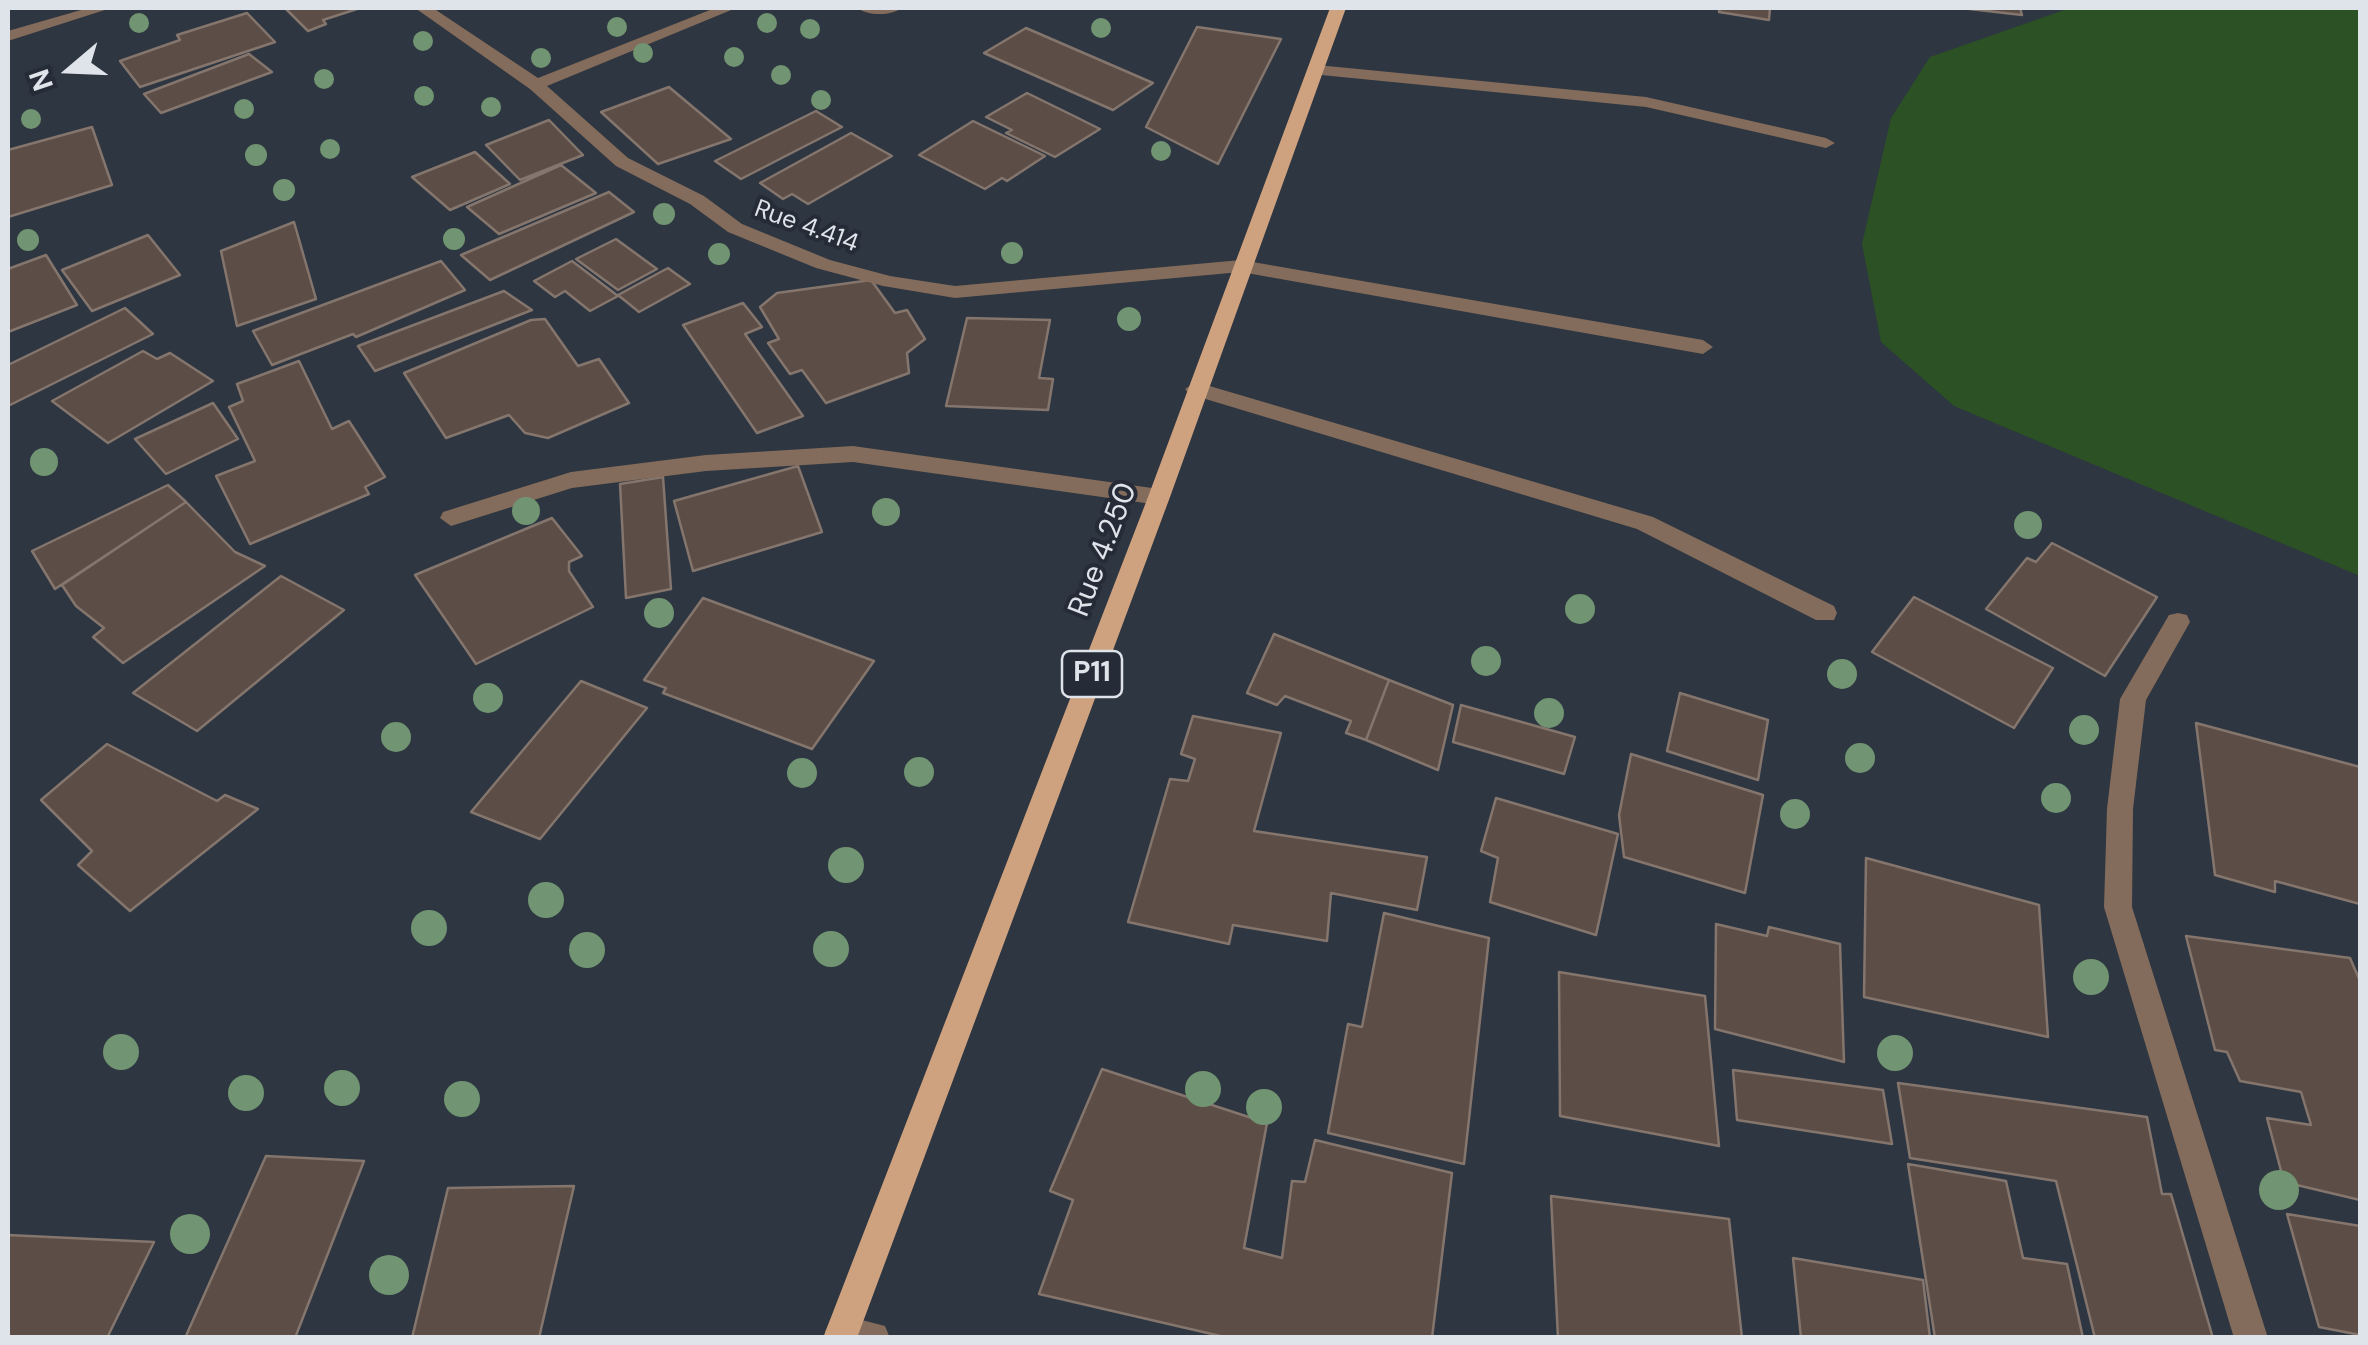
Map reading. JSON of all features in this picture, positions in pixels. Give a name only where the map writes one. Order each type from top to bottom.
[{"type":"main road","name":"Rue 4.250","points":[[852,1336],[1338,8]]},
{"type":"street","points":[[8,36],[103,8]]},
{"type":"street","name":"Rue 4.414","points":[[422,8],[536,85],[622,162],[697,200],[735,228],[823,264],[890,282],[955,292],[1242,266],[1703,347]]},
{"type":"street","points":[[536,85],[728,8]]},
{"type":"street","points":[[866,8],[892,8]]},
{"type":"street","points":[[1317,70],[1646,102],[1826,143]]},
{"type":"street","points":[[1196,390],[1644,523],[1825,613]]},
{"type":"street","points":[[451,518],[571,480],[706,463],[853,454],[1159,498]]},
{"type":"street","points":[[2178,622],[2132,699],[2120,810],[2118,907],[2251,1338]]},
{"type":"green space","points":[[2070,8],[2360,8],[2360,576],[1954,406],[1881,342],[1862,244],[1891,118],[1930,57]]},
{"type":"building","points":[[285,8],[360,8],[323,20],[326,24],[308,31]]},
{"type":"building","points":[[1720,8],[1770,8],[1769,20],[1719,12]]},
{"type":"building","points":[[1961,8],[2020,8],[2022,15]]},
{"type":"building","points":[[247,13],[275,42],[140,87],[120,61],[180,40],[177,35]]},
{"type":"building","points":[[1197,27],[1281,39],[1218,164],[1146,127]]},
{"type":"building","points":[[1026,28],[1153,83],[1113,110],[984,53]]},
{"type":"building","points":[[249,54],[272,72],[161,113],[144,94]]},
{"type":"building","points":[[669,87],[731,139],[658,164],[601,112]]},
{"type":"building","points":[[1027,93],[1100,129],[1055,157],[1006,133],[1012,130],[986,117]]},
{"type":"building","points":[[816,111],[842,127],[741,179],[715,161]]},
{"type":"building","points":[[549,120],[583,155],[520,180],[486,145]]},
{"type":"building","points":[[973,121],[1045,156],[1007,181],[1002,178],[985,189],[919,155]]},
{"type":"building","points":[[92,127],[112,185],[8,217],[8,150]]},
{"type":"building","points":[[851,133],[892,156],[808,204],[792,194],[783,199],[760,183]]},
{"type":"building","points":[[475,152],[510,184],[450,210],[412,177]]},
{"type":"building","points":[[561,165],[596,193],[499,234],[467,207]]},
{"type":"building","points":[[609,192],[634,212],[490,280],[461,255]]},
{"type":"building","points":[[294,222],[316,299],[237,326],[221,251]]},
{"type":"building","points":[[148,235],[180,275],[92,311],[62,270]]},
{"type":"building","points":[[616,239],[657,269],[618,290],[576,259]]},
{"type":"building","points":[[46,255],[77,305],[8,332],[8,269]]},
{"type":"building","points":[[441,261],[465,290],[356,337],[353,334],[272,365],[253,331]]},
{"type":"building","points":[[572,261],[618,296],[590,311],[565,291],[555,297],[534,281]]},
{"type":"building","points":[[668,268],[690,284],[639,312],[618,295]]},
{"type":"building","points":[[871,280],[895,313],[907,310],[925,339],[907,353],[909,373],[826,403],[802,370],[790,374],[768,343],[779,339],[760,307],[777,293]]},
{"type":"building","points":[[504,291],[532,310],[375,371],[358,346]]},
{"type":"building","points":[[743,303],[762,327],[745,334],[803,416],[757,433],[683,325]]},
{"type":"building","points":[[125,308],[153,334],[8,406],[8,365]]},
{"type":"building","points":[[967,318],[1050,320],[1039,378],[1053,379],[1048,410],[946,406]]},
{"type":"building","points":[[545,319],[578,366],[599,359],[629,403],[548,438],[525,433],[509,415],[446,438],[404,373],[531,320]]},
{"type":"building","points":[[143,351],[157,359],[170,353],[213,381],[108,443],[52,401]]},
{"type":"building","points":[[299,361],[332,429],[349,421],[385,477],[365,487],[369,494],[250,544],[216,476],[255,461],[229,407],[243,401],[237,384]]},
{"type":"building","points":[[213,403],[238,439],[166,474],[135,439]]},
{"type":"building","points":[[798,466],[822,532],[693,571],[674,501]]},
{"type":"building","points":[[663,477],[671,589],[626,598],[620,484]]},
{"type":"building","points":[[168,485],[186,502],[55,589],[32,551]]},
{"type":"building","points":[[186,502],[235,552],[265,566],[123,663],[93,637],[104,628],[76,606],[62,585]]},
{"type":"building","points":[[552,518],[582,556],[569,562],[569,571],[593,607],[476,664],[415,575]]},
{"type":"building","points":[[2052,543],[2157,597],[2105,676],[1986,609],[2027,558],[2036,562]]},
{"type":"building","points":[[281,576],[344,610],[197,731],[133,693]]},
{"type":"building","points":[[1914,597],[2053,668],[2014,728],[1872,652]]},
{"type":"building","points":[[703,598],[874,661],[812,749],[663,693],[666,688],[644,680]]},
{"type":"building","points":[[1274,634],[1389,680],[1366,740],[1346,733],[1351,721],[1285,696],[1277,705],[1247,693]]},
{"type":"building","points":[[1389,680],[1453,705],[1438,770],[1366,740]]},
{"type":"building","points":[[581,681],[647,708],[540,839],[471,812]]},
{"type":"building","points":[[1680,693],[1768,720],[1758,780],[1667,751]]},
{"type":"building","points":[[1461,705],[1575,737],[1564,774],[1453,742]]},
{"type":"building","points":[[1193,716],[1281,733],[1254,831],[1427,857],[1417,910],[1331,893],[1327,941],[1233,925],[1229,944],[1128,922],[1170,779],[1188,781],[1195,759],[1181,754]]},
{"type":"building","points":[[2196,723],[2360,767],[2360,904],[2275,881],[2275,892],[2215,875]]},
{"type":"building","points":[[107,744],[217,801],[225,795],[258,809],[130,911],[78,865],[92,851],[41,800]]},
{"type":"building","points":[[1631,754],[1763,795],[1745,893],[1624,857],[1619,815]]},
{"type":"building","points":[[1496,798],[1618,834],[1596,935],[1490,902],[1498,858],[1481,851]]},
{"type":"building","points":[[1866,858],[2039,905],[2048,1037],[1864,997]]},
{"type":"building","points":[[1384,913],[1489,938],[1464,1164],[1328,1133],[1348,1024],[1362,1027]]},
{"type":"building","points":[[1716,924],[1767,936],[1769,927],[1840,944],[1844,1062],[1715,1029]]},
{"type":"building","points":[[2186,936],[2350,958],[2360,981],[2360,1200],[2284,1182],[2267,1118],[2311,1125],[2301,1092],[2240,1081],[2227,1052],[2215,1050]]},
{"type":"building","points":[[1559,972],[1705,996],[1719,1146],[1560,1116]]},
{"type":"building","points":[[1102,1069],[1267,1123],[1244,1248],[1282,1258],[1292,1181],[1305,1182],[1315,1140],[1452,1173],[1432,1338],[1229,1338],[1039,1294],[1073,1200],[1050,1191]]},
{"type":"building","points":[[1733,1070],[1883,1090],[1892,1144],[1737,1120]]},
{"type":"building","points":[[1898,1083],[2147,1117],[2162,1194],[2171,1194],[2213,1338],[2095,1338],[2056,1181],[1910,1158]]},
{"type":"building","points":[[266,1156],[364,1161],[295,1338],[185,1338]]},
{"type":"building","points":[[1908,1164],[2006,1181],[2023,1258],[2067,1264],[2083,1338],[1935,1338]]},
{"type":"building","points":[[574,1186],[539,1338],[412,1338],[448,1188]]},
{"type":"building","points":[[1551,1196],[1729,1219],[1742,1338],[1558,1338]]},
{"type":"building","points":[[2287,1214],[2360,1226],[2360,1335],[2319,1327]]},
{"type":"building","points":[[8,1235],[154,1242],[107,1338],[8,1338]]},
{"type":"building","points":[[1793,1258],[1923,1280],[1930,1338],[1801,1338]]}]
